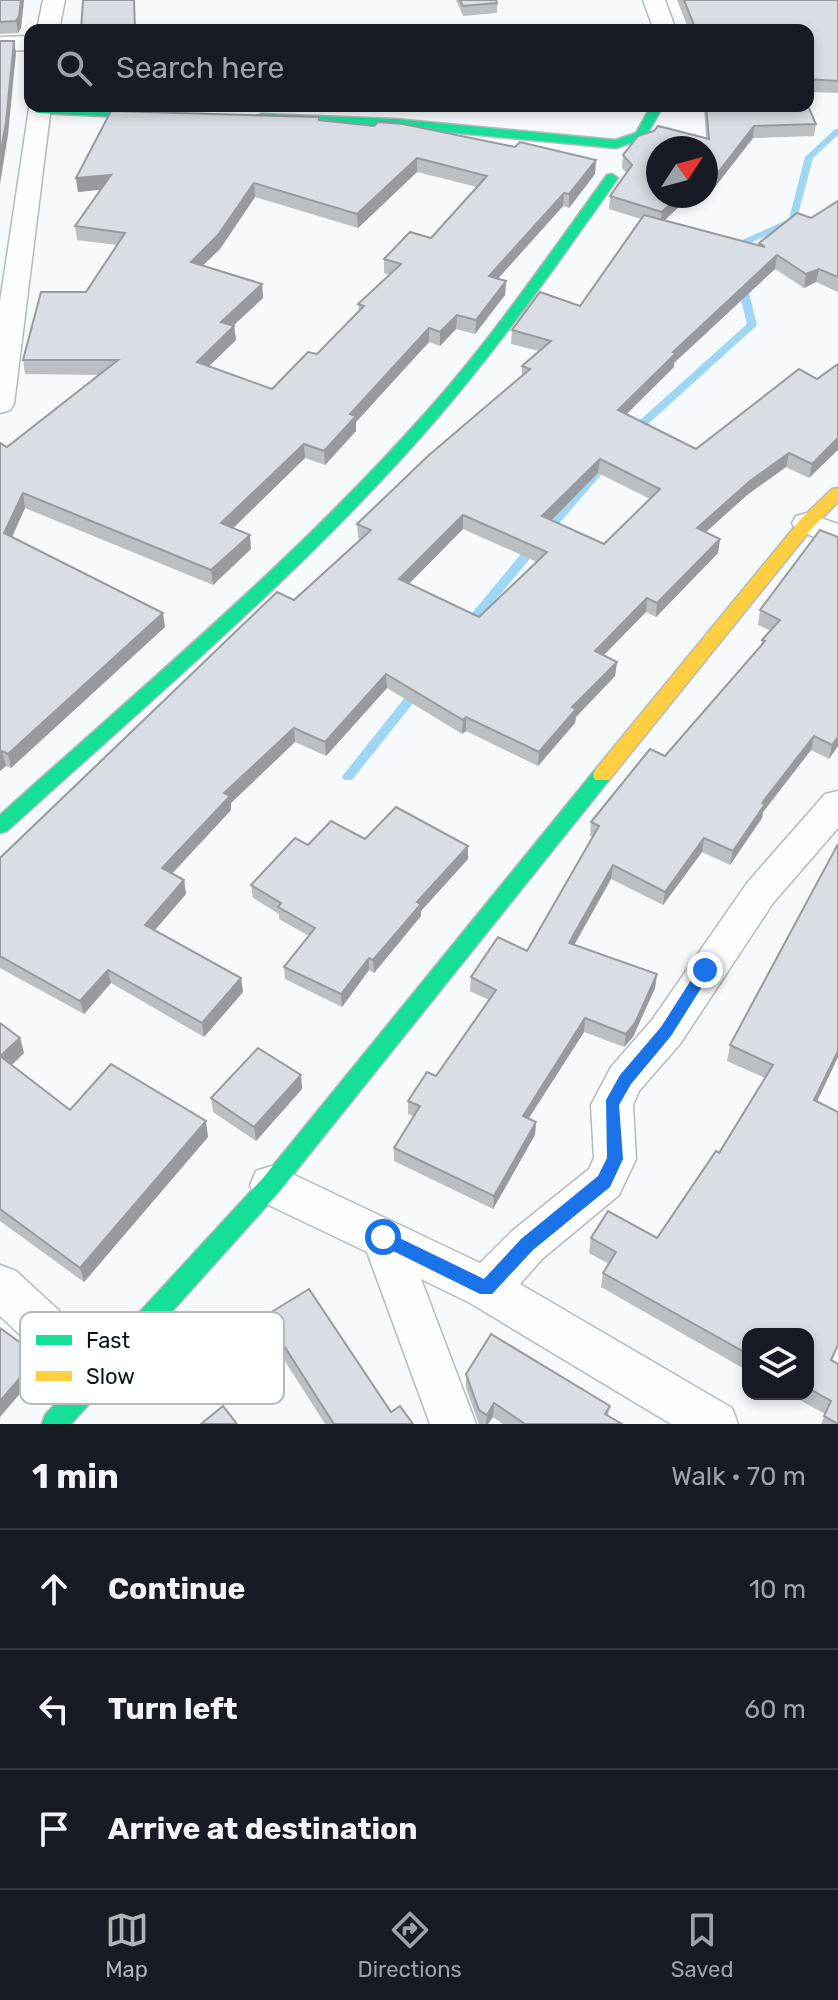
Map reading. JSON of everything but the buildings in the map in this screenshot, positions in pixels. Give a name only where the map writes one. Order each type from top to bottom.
[{"type":"street","points":[[49,24],[54,0]]},
{"type":"street","points":[[654,0],[663,24]]},
{"type":"street","points":[[0,44],[24,43]]},
{"type":"street","points":[[0,404],[38,112]]},
{"type":"street","points":[[121,112],[186,116]]},
{"type":"street","points":[[246,117],[322,118],[616,144],[641,135],[654,112]]},
{"type":"street","points":[[0,826],[253,593],[406,443],[483,351],[612,178]]},
{"type":"street","points":[[158,1312],[271,1185],[807,523],[838,493]]},
{"type":"street","points":[[807,523],[838,536]]},
{"type":"street","points":[[486,1288],[527,1245],[604,1182],[615,1159],[612,1105],[625,1079],[666,1032],[760,893],[838,804]]},
{"type":"street","points":[[271,1185],[486,1288],[715,1424]]},
{"type":"street","points":[[383,1237],[453,1424]]},
{"type":"street","points":[[0,1286],[28,1312]]},
{"type":"street","points":[[54,1424],[74,1404]]},
{"type":"waterway","points":[[734,247],[793,220],[809,157],[838,131]]},
{"type":"waterway","points":[[633,432],[752,325],[741,281]]},
{"type":"waterway","points":[[546,532],[602,467]]},
{"type":"waterway","points":[[467,627],[534,546]]},
{"type":"waterway","points":[[348,777],[418,689]]},
{"type":"traffic: fast","points":[[104,112],[168,115]]},
{"type":"traffic: fast","points":[[261,118],[395,123],[616,144],[641,135],[654,112]]},
{"type":"traffic: fast","points":[[0,826],[277,574],[383,468],[480,357],[612,178]]},
{"type":"traffic: fast","points":[[156,1312],[271,1185],[602,775]]},
{"type":"traffic: fast","points":[[54,1424],[72,1404]]},
{"type":"traffic: slow","points":[[602,775],[807,523],[838,493]]},
{"type":"route","points":[[383,1237],[486,1288],[527,1245],[604,1182],[615,1159],[612,1105],[625,1079],[666,1032],[705,970]]}]
